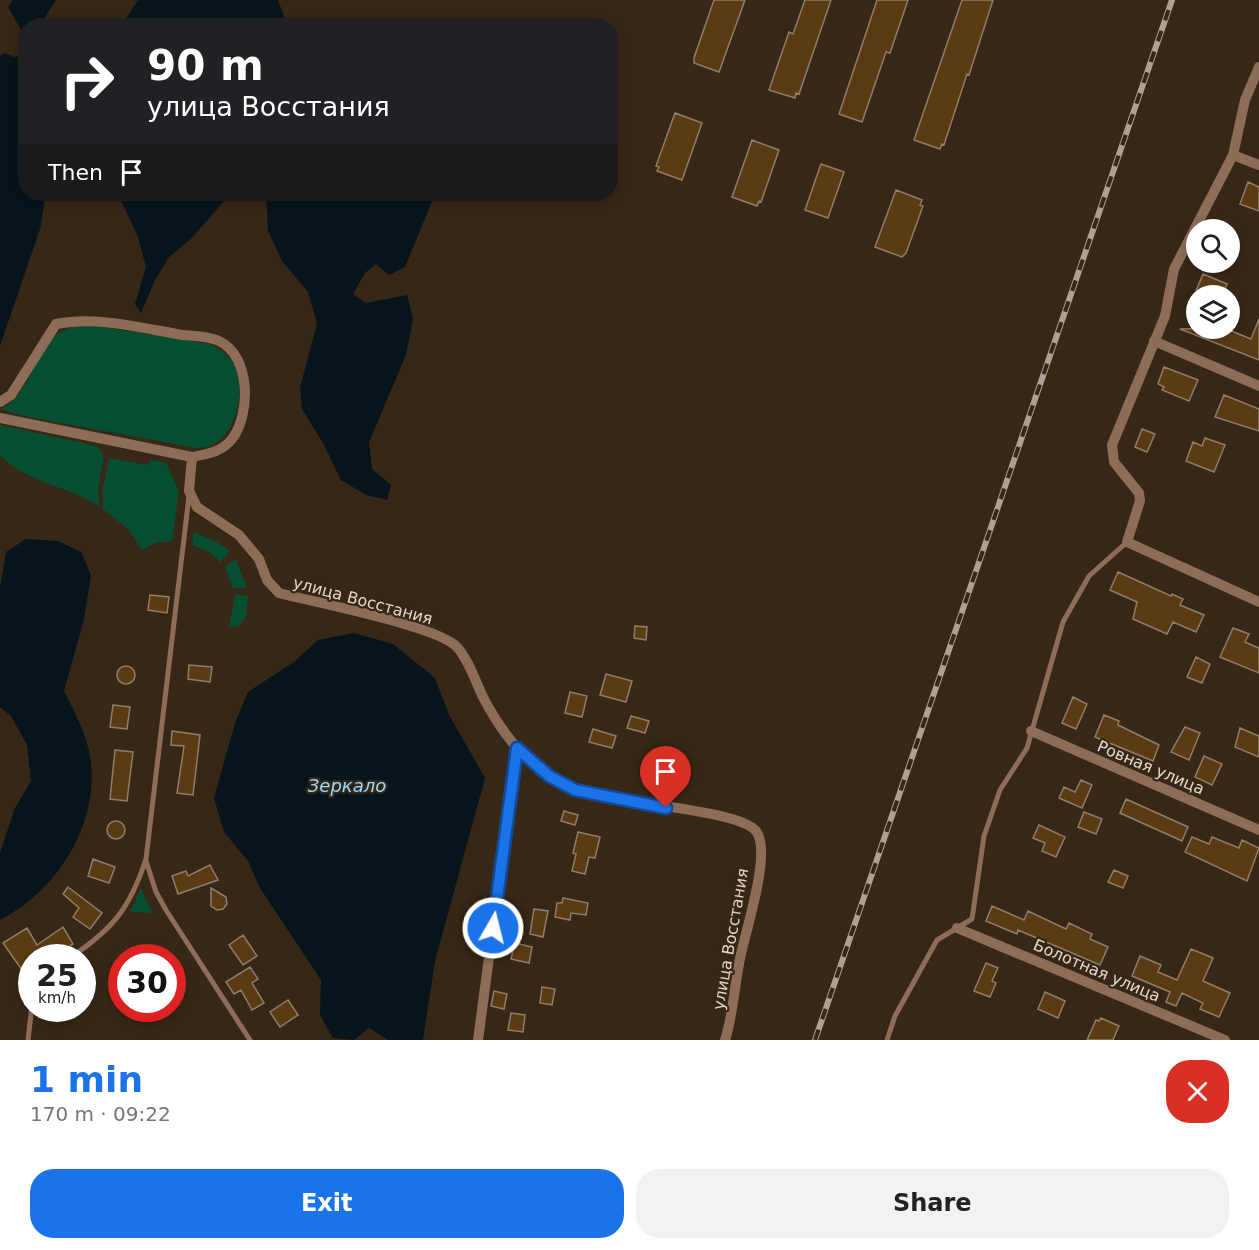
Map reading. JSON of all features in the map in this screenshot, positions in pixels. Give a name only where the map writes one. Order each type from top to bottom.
[{"type":"street","points":[[1259,67],[1245,100],[1233,155],[1174,269],[1165,316],[1112,445],[1114,462],[1139,493],[1140,501],[1127,542],[1259,602]]},
{"type":"street","points":[[1233,155],[1259,165]]},
{"type":"street","points":[[0,402],[11,395],[56,324],[79,320],[218,340],[241,362],[244,375],[245,390],[239,426],[223,447],[215,452],[192,457],[0,418]]},
{"type":"street","points":[[1154,341],[1259,386]]},
{"type":"street","points":[[189,492],[192,457]]},
{"type":"street","name":"улица Восстания","points":[[189,492],[197,507],[208,517],[227,525],[244,541],[259,559],[267,580],[279,593],[399,623],[445,638],[457,647],[494,718],[517,748],[549,776],[575,790],[710,814],[743,822],[755,831],[761,844],[755,900],[739,962],[725,1040]]},
{"type":"street","name":"Ровная улица","points":[[1031,731],[1259,830]]},
{"type":"street","points":[[478,1040],[517,748]]},
{"type":"street","name":"Болотная улица","points":[[957,928],[1225,1040]]},
{"type":"lane","points":[[89,944],[102,935],[131,900],[146,859],[189,492]]},
{"type":"lane","points":[[887,1040],[895,1016],[937,940],[972,919],[984,836],[1000,790],[1027,748],[1063,622],[1089,576],[1127,542]]},
{"type":"lane","points":[[146,859],[156,892],[166,910],[250,1040]]},
{"type":"lane","points":[[28,1040],[30,1022]]},
{"type":"green space","points":[[79,325],[210,344],[221,350],[234,365],[240,390],[238,404],[228,430],[220,440],[209,446],[196,448],[29,417],[0,409],[18,395],[49,342],[57,334]]},
{"type":"green space","points":[[0,425],[97,446],[104,456],[98,489],[99,506],[11,465],[0,455]]},
{"type":"green space","points":[[109,458],[147,465],[152,460],[166,463],[179,491],[172,541],[156,543],[142,550],[128,529],[103,509],[103,488]]},
{"type":"green space","points":[[194,532],[215,541],[230,551],[220,562],[211,553],[192,545]]},
{"type":"green space","points":[[236,560],[247,587],[233,589],[225,566]]},
{"type":"green space","points":[[235,594],[248,596],[246,616],[239,626],[229,627]]},
{"type":"green space","points":[[141,888],[152,913],[130,912]]},
{"type":"water","points":[[13,0],[56,0],[44,18],[18,18],[18,24],[8,7]]},
{"type":"water","points":[[138,0],[278,0],[284,18],[126,18]]},
{"type":"water","points":[[4,53],[18,56],[18,201],[45,201],[40,229],[0,346],[0,56]]},
{"type":"water","points":[[121,201],[224,201],[192,238],[169,257],[155,280],[141,313],[135,304],[146,267],[138,237]]},
{"type":"water","points":[[266,201],[432,201],[405,267],[389,275],[376,264],[365,273],[353,294],[366,303],[407,295],[413,319],[406,355],[369,442],[372,469],[391,485],[387,500],[366,495],[341,480],[323,443],[302,409],[300,388],[317,323],[308,292],[282,261],[268,231]]},
{"type":"water","points":[[26,539],[58,541],[81,552],[91,575],[84,619],[64,691],[86,739],[92,781],[89,805],[82,829],[71,852],[57,873],[40,891],[21,907],[0,920],[0,853],[15,808],[31,781],[27,745],[11,716],[0,707],[0,588],[6,552]]},
{"type":"water","name":"Зеркало","points":[[354,633],[393,644],[435,678],[449,715],[485,778],[435,961],[423,1040],[388,1040],[369,1028],[354,1040],[333,1038],[320,1015],[321,980],[260,888],[248,861],[224,832],[214,798],[235,723],[248,692],[294,662],[318,640]]},
{"type":"building","points":[[714,0],[745,0],[719,72],[694,63]]},
{"type":"building","points":[[805,0],[831,0],[799,94],[796,93],[795,98],[769,90],[789,32],[793,34]]},
{"type":"building","points":[[877,0],[908,0],[890,53],[886,52],[862,122],[839,114]]},
{"type":"building","points":[[962,0],[993,0],[969,75],[967,74],[944,145],[942,144],[940,149],[914,140]]},
{"type":"building","points":[[675,113],[702,123],[682,180],[657,171],[659,167],[656,166]]},
{"type":"building","points":[[752,140],[779,150],[761,202],[759,201],[757,206],[732,197]]},
{"type":"building","points":[[821,164],[844,172],[828,218],[805,210]]},
{"type":"building","points":[[1248,182],[1259,187],[1259,211],[1240,204]]},
{"type":"building","points":[[896,190],[922,200],[920,205],[923,206],[906,253],[902,257],[875,247]]},
{"type":"building","points":[[1203,274],[1227,284],[1227,285],[1198,285]]},
{"type":"building","points":[[1259,319],[1259,360],[1205,339],[1240,339],[1240,335],[1251,339]]},
{"type":"building","points":[[1164,367],[1198,380],[1189,401],[1162,390],[1164,387],[1158,384]]},
{"type":"building","points":[[1224,395],[1259,409],[1259,431],[1215,417]]},
{"type":"building","points":[[1142,429],[1155,434],[1147,452],[1135,447]]},
{"type":"building","points":[[1205,438],[1225,445],[1214,472],[1186,461],[1193,442],[1202,446]]},
{"type":"building","points":[[1118,572],[1171,596],[1172,594],[1183,599],[1180,605],[1204,615],[1196,632],[1173,622],[1167,634],[1133,619],[1137,602],[1110,590]]},
{"type":"building","points":[[150,595],[169,597],[167,613],[148,610]]},
{"type":"building","points":[[635,626],[647,627],[646,640],[634,638]]},
{"type":"building","points":[[1233,628],[1249,634],[1245,642],[1259,648],[1259,673],[1220,657]]},
{"type":"building","points":[[1196,657],[1210,664],[1202,683],[1187,677]]},
{"type":"building","points":[[189,665],[212,667],[210,682],[188,679]]},
{"type":"building","points":[[126,666],[132,669],[135,675],[132,681],[126,684],[120,681],[117,675],[120,669]]},
{"type":"building","points":[[606,674],[632,681],[626,702],[600,695]]},
{"type":"building","points":[[570,692],[587,696],[582,717],[565,713]]},
{"type":"building","points":[[1073,697],[1087,704],[1076,729],[1062,723]]},
{"type":"building","points":[[113,705],[130,707],[127,729],[110,727]]},
{"type":"building","points":[[1104,715],[1119,721],[1118,725],[1159,745],[1153,761],[1095,737]]},
{"type":"building","points":[[631,716],[649,721],[645,733],[627,728]]},
{"type":"building","points":[[1185,727],[1200,733],[1189,760],[1171,752]]},
{"type":"building","points":[[1240,728],[1259,736],[1259,757],[1235,747]]},
{"type":"building","points":[[593,729],[616,736],[612,748],[589,742]]},
{"type":"building","points":[[172,731],[200,735],[193,795],[177,793],[184,746],[171,745]]},
{"type":"building","points":[[115,750],[133,752],[127,801],[110,799]]},
{"type":"building","points":[[1204,756],[1222,764],[1212,785],[1195,777]]},
{"type":"building","points":[[1081,780],[1092,785],[1082,808],[1059,798],[1064,787],[1075,792]]},
{"type":"building","points":[[1126,799],[1188,827],[1182,841],[1120,813]]},
{"type":"building","points":[[564,811],[578,815],[575,825],[561,821]]},
{"type":"building","points":[[1084,812],[1102,819],[1096,834],[1078,827]]},
{"type":"building","points":[[116,821],[122,824],[125,830],[122,836],[116,839],[110,836],[107,830],[110,824]]},
{"type":"building","points":[[1039,825],[1065,837],[1056,857],[1042,851],[1045,843],[1033,838]]},
{"type":"building","points":[[578,832],[600,837],[595,858],[589,857],[585,874],[572,871]]},
{"type":"building","points":[[1192,837],[1209,844],[1212,837],[1239,848],[1242,840],[1259,848],[1247,881],[1185,852]]},
{"type":"building","points":[[93,859],[115,867],[109,883],[88,876]]},
{"type":"building","points":[[210,865],[218,880],[178,894],[172,876],[186,871],[188,876]]},
{"type":"building","points":[[1114,870],[1128,876],[1123,888],[1108,882]]},
{"type":"building","points":[[68,887],[102,913],[90,929],[73,917],[79,908],[63,894]]},
{"type":"building","points":[[211,888],[226,897],[227,904],[223,909],[217,910],[211,906]]},
{"type":"building","points":[[563,898],[588,903],[586,915],[571,913],[570,920],[555,917],[557,903],[562,903]]},
{"type":"building","points":[[992,906],[1024,920],[1028,911],[1066,929],[1069,923],[1092,934],[1090,939],[1108,947],[1100,965],[1018,930],[1017,934],[986,921]]},
{"type":"building","points":[[534,909],[548,911],[543,937],[530,934]]},
{"type":"building","points":[[63,927],[73,944],[38,944]]},
{"type":"building","points":[[27,928],[36,944],[18,944],[18,964],[3,943]]},
{"type":"building","points":[[243,935],[257,956],[243,965],[229,945]]},
{"type":"building","points":[[515,943],[532,947],[529,963],[511,959]]},
{"type":"building","points":[[1191,949],[1213,958],[1203,981],[1230,993],[1219,1017],[1200,1009],[1203,1003],[1182,993],[1176,1006],[1166,1002],[1170,992],[1132,976],[1140,956],[1161,965],[1158,972],[1177,980]]},
{"type":"building","points":[[986,963],[998,968],[992,981],[996,983],[990,997],[974,991]]},
{"type":"building","points":[[250,967],[258,979],[252,983],[264,1003],[252,1010],[241,990],[234,994],[226,982]]},
{"type":"building","points":[[542,987],[555,989],[552,1005],[540,1003]]},
{"type":"building","points":[[494,991],[507,994],[504,1009],[491,1006]]},
{"type":"building","points":[[1045,992],[1065,1001],[1058,1018],[1038,1009]]},
{"type":"building","points":[[288,1000],[298,1015],[280,1027],[270,1012]]},
{"type":"building","points":[[511,1013],[525,1015],[523,1032],[508,1030]]},
{"type":"building","points":[[1101,1018],[1119,1026],[1113,1040],[1087,1040],[1096,1020],[1099,1021]]},
{"type":"railway","points":[[815,1040],[1172,0]]},
{"type":"route","points":[[493,928],[517,748],[549,776],[575,790],[666,808]]}]
